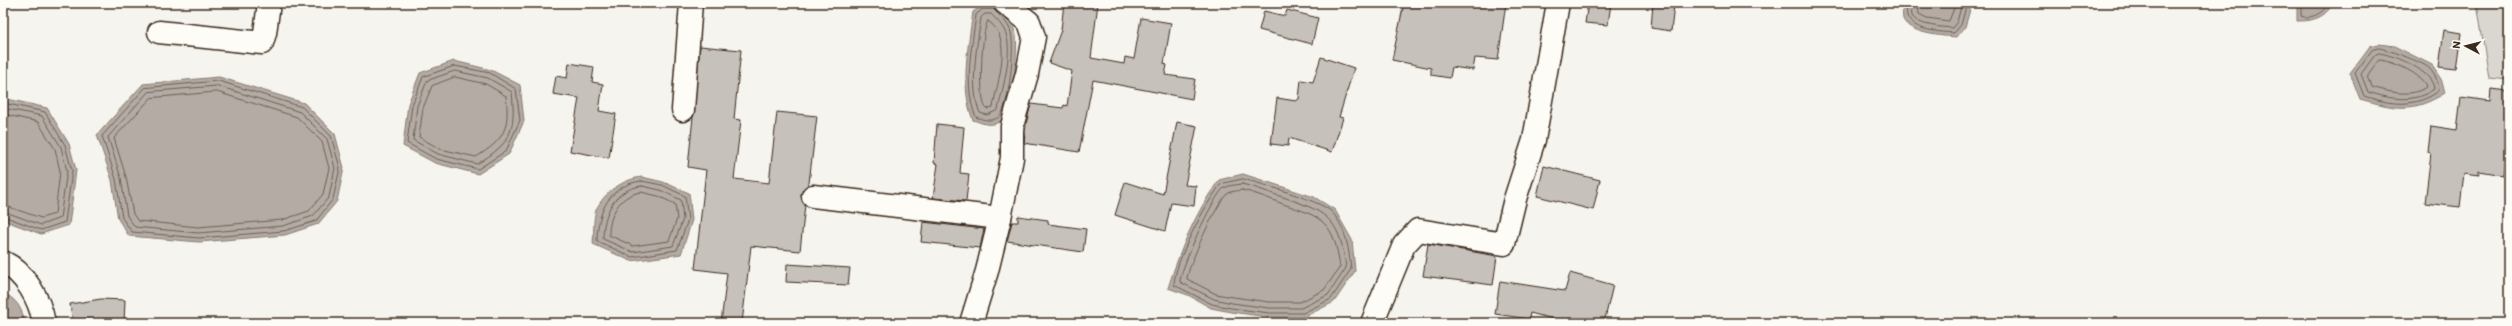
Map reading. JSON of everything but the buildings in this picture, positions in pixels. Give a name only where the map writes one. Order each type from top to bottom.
[{"type":"street","points":[[159,32],[262,43],[265,34],[269,3]]},
{"type":"street","points":[[683,110],[691,3]]},
{"type":"street","points":[[971,323],[987,272],[1000,218],[1012,158],[1012,126],[1027,74],[1034,37],[1029,22],[1005,3]]},
{"type":"street","points":[[1372,323],[1404,245],[1418,230],[1504,244],[1515,198],[1534,140],[1558,3]]},
{"type":"street","points":[[813,196],[1000,218]]},
{"type":"street","points":[[3,262],[11,266],[27,280],[44,323]]},
{"type":"shaded area","points":[[2477,3],[2509,3],[2509,80],[2489,78]]},
{"type":"water","points":[[1903,3],[1971,3],[1971,6],[1965,27],[1957,37],[1927,33],[1912,28],[1906,24],[1903,19]]},
{"type":"water","points":[[2297,3],[2333,3],[2326,12],[2318,18],[2297,21]]},
{"type":"water","points":[[982,5],[994,5],[1009,20],[1015,31],[1016,39],[1016,64],[1008,107],[1004,117],[999,122],[992,124],[986,124],[973,120],[967,94],[966,67],[973,12]]},
{"type":"water","points":[[2379,44],[2394,46],[2432,65],[2442,81],[2445,93],[2423,104],[2404,107],[2394,107],[2360,99],[2350,73],[2370,46]]},
{"type":"water","points":[[454,61],[491,70],[520,85],[524,121],[509,154],[478,174],[435,163],[403,146],[408,104],[420,73]]},
{"type":"water","points":[[219,77],[304,103],[335,134],[344,168],[337,201],[318,224],[285,235],[199,242],[129,236],[118,219],[112,180],[97,135],[143,84]]},
{"type":"water","points":[[3,98],[47,108],[69,144],[76,170],[69,225],[41,234],[3,220]]},
{"type":"water","points":[[1243,174],[1314,197],[1335,210],[1352,240],[1355,271],[1334,302],[1304,317],[1268,317],[1211,308],[1188,295],[1168,288],[1189,232],[1210,193],[1219,180]]},
{"type":"water","points":[[642,177],[663,182],[689,193],[692,220],[681,254],[631,261],[593,244],[595,214],[600,203],[609,192],[615,188],[628,180]]},
{"type":"water","points":[[3,293],[12,298],[18,305],[25,323],[3,323]]}]
